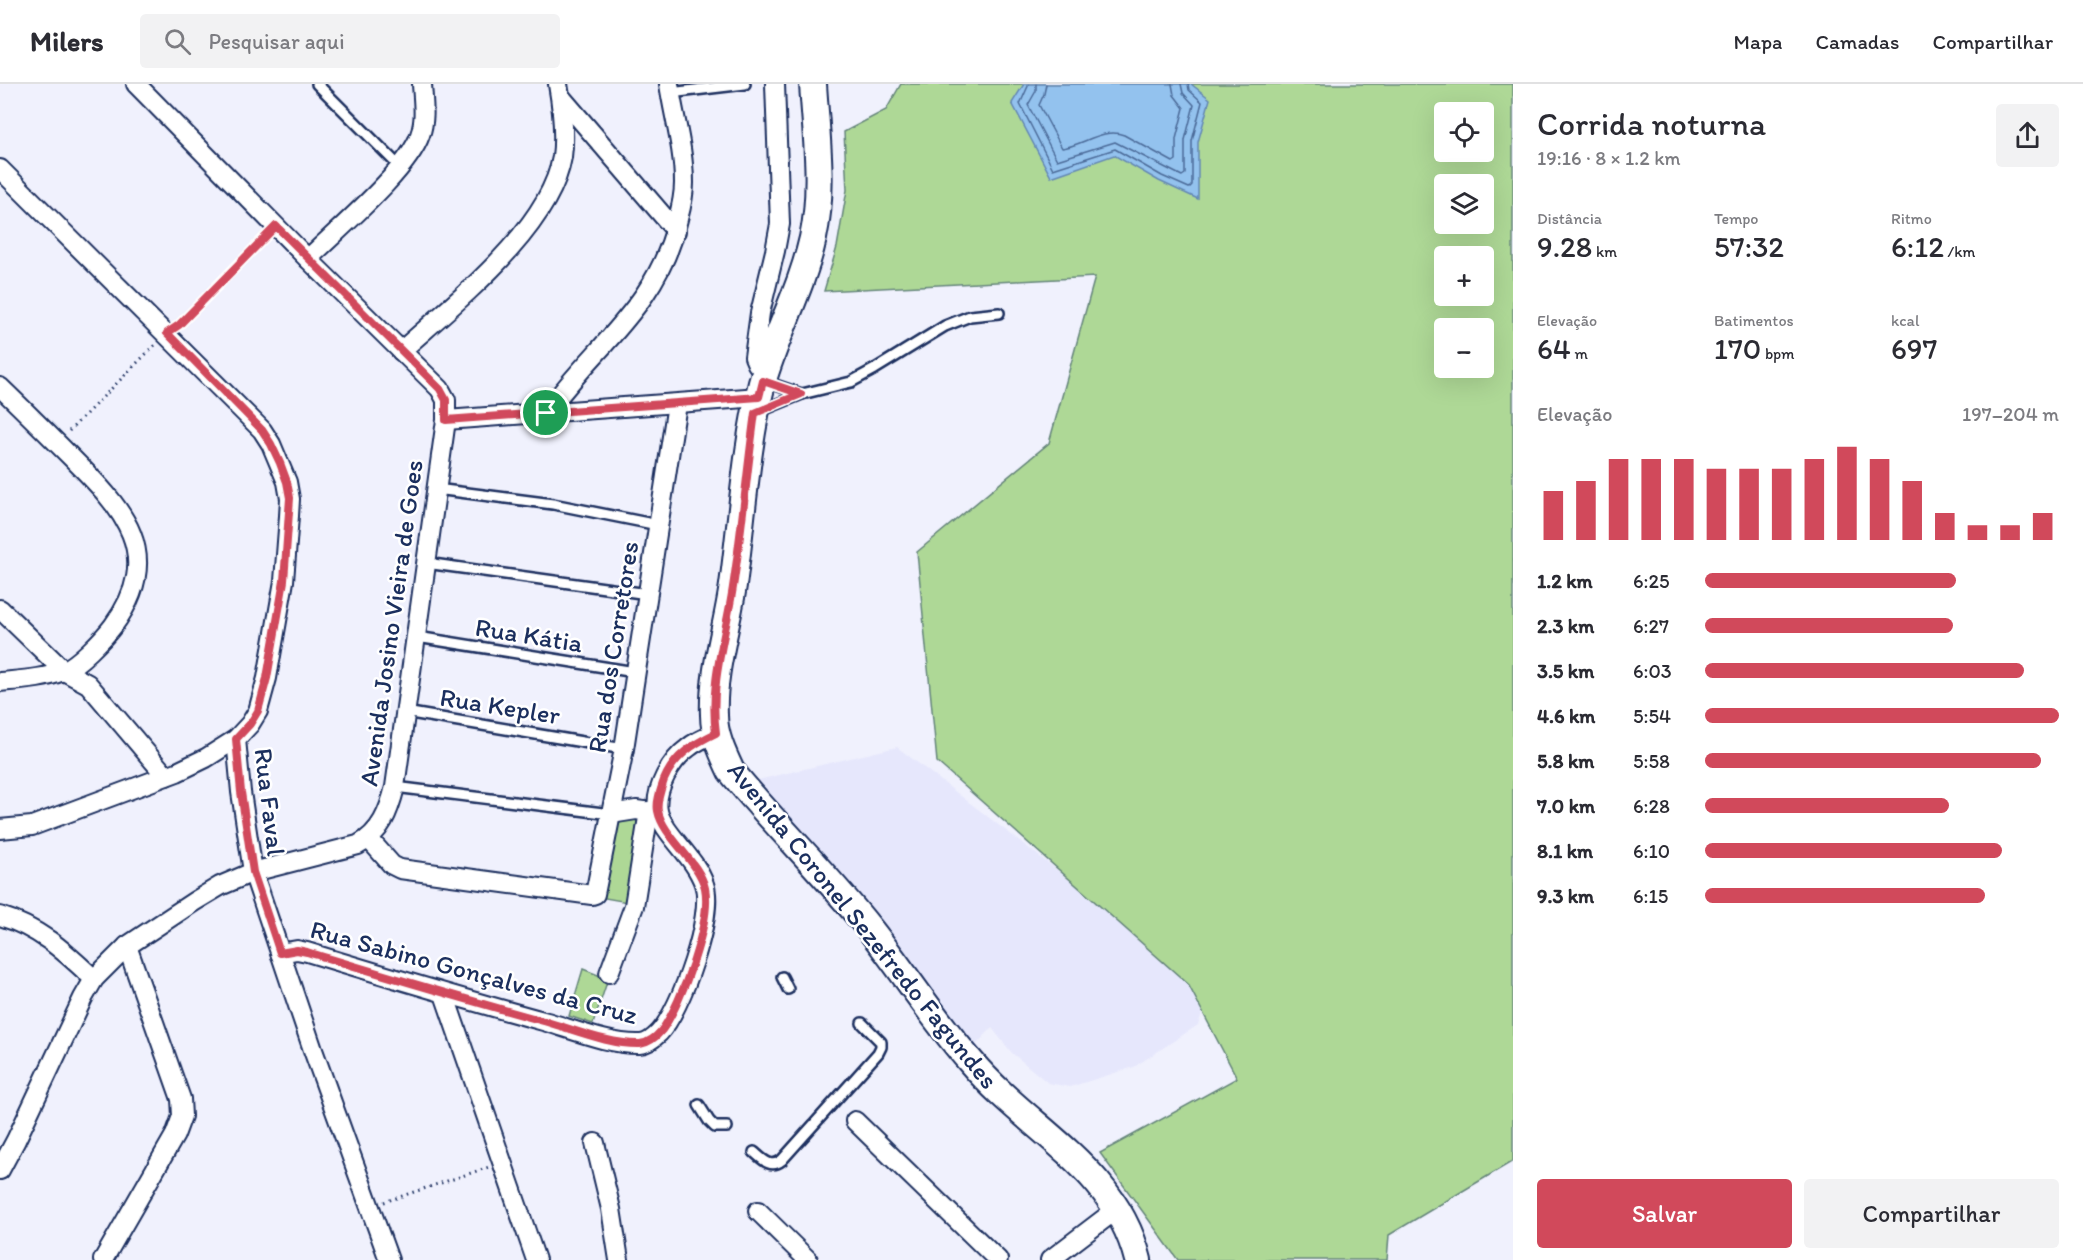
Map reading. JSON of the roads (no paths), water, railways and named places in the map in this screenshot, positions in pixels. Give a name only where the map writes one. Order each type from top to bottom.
[{"type":"main road","name":"Avenida Coronel Sezefredo Fagundes","points":[[813,84],[819,196],[814,236],[802,279],[761,391],[733,588],[714,692],[716,733],[731,771],[869,927],[970,1062],[994,1087],[1072,1155],[1099,1182],[1118,1209],[1138,1260]]},
{"type":"street","name":"Avenida Josino Vieira de Goes","points":[[136,84],[440,389],[446,400],[446,420],[395,787],[388,813],[369,839]]},
{"type":"street","points":[[308,259],[400,167],[412,152],[421,134],[424,113],[422,84]]},
{"type":"street","points":[[446,420],[677,404],[761,391],[758,364],[754,357],[760,313],[780,224],[775,84]]},
{"type":"street","points":[[546,413],[559,395],[629,318],[666,257],[676,231],[685,184],[670,88]]},
{"type":"street","points":[[559,91],[676,231]]},
{"type":"street","points":[[401,351],[490,268],[524,233],[544,205],[562,157],[559,91]]},
{"type":"street","points":[[0,169],[262,430],[271,444],[288,490],[289,516],[284,581],[267,678],[258,711],[250,724],[236,739],[206,758],[166,776],[32,826],[0,829]]},
{"type":"street","points":[[0,387],[100,487],[128,524],[134,542],[136,561],[131,597],[102,640],[64,671],[0,682]]},
{"type":"street","name":"Rua dos Corretores","points":[[369,839],[392,865],[400,869],[592,895],[597,891],[624,749],[677,404]]},
{"type":"street","points":[[0,609],[64,671],[87,684],[166,776]]},
{"type":"street","name":"Rua Sabino Gonçalves da Cruz","points":[[609,973],[636,897],[653,812],[660,792],[673,764],[687,749],[716,733]]},
{"type":"street","name":"Rua Faval","points":[[236,739],[253,872],[389,1260]]},
{"type":"street","points":[[611,814],[625,811],[653,812]]},
{"type":"street","name":"Rua Sabino Gonçalves da Cruz","points":[[280,953],[297,950],[307,952],[444,994],[623,1043],[641,1044],[655,1037],[662,1030],[672,1013],[702,932],[707,897],[702,878],[653,812]]},
{"type":"street","points":[[0,1170],[83,998],[94,979],[128,946],[220,886],[253,872],[358,845],[369,839]]},
{"type":"street","points":[[0,916],[19,922],[54,942],[94,979]]},
{"type":"street","points":[[103,1260],[175,1135],[183,1116],[181,1099],[128,946]]},
{"type":"street","points":[[444,994],[536,1260]]},
{"type":"street","points":[[855,1121],[998,1260]]},
{"type":"street","points":[[595,1143],[611,1209],[619,1260]]},
{"type":"street","points":[[1050,1260],[1118,1209]]},
{"type":"street","points":[[758,1211],[808,1260]]},
{"type":"lane","points":[[317,84],[400,167]]},
{"type":"lane","points":[[670,88],[744,84]]},
{"type":"lane","points":[[761,391],[801,394],[851,382],[945,326],[970,316],[999,313]]},
{"type":"lane","points":[[761,391],[801,394]]},
{"type":"lane","points":[[435,489],[553,504],[658,525]]},
{"type":"lane","points":[[426,563],[648,594]]},
{"type":"lane","name":"Rua Kátia","points":[[417,637],[635,672]]},
{"type":"lane","name":"Rua Kepler","points":[[405,712],[624,749]]},
{"type":"lane","points":[[395,787],[611,814]]},
{"type":"lane","points":[[782,977],[788,989]]},
{"type":"lane","points":[[754,1152],[767,1163],[778,1163],[782,1160],[878,1053],[881,1042],[862,1023]]},
{"type":"lane","points":[[699,1105],[715,1126],[726,1127]]},
{"type":"water","points":[[1024,84],[1191,84],[1210,99],[1198,142],[1198,199],[1159,181],[1114,155],[1051,177],[1012,103]]}]
